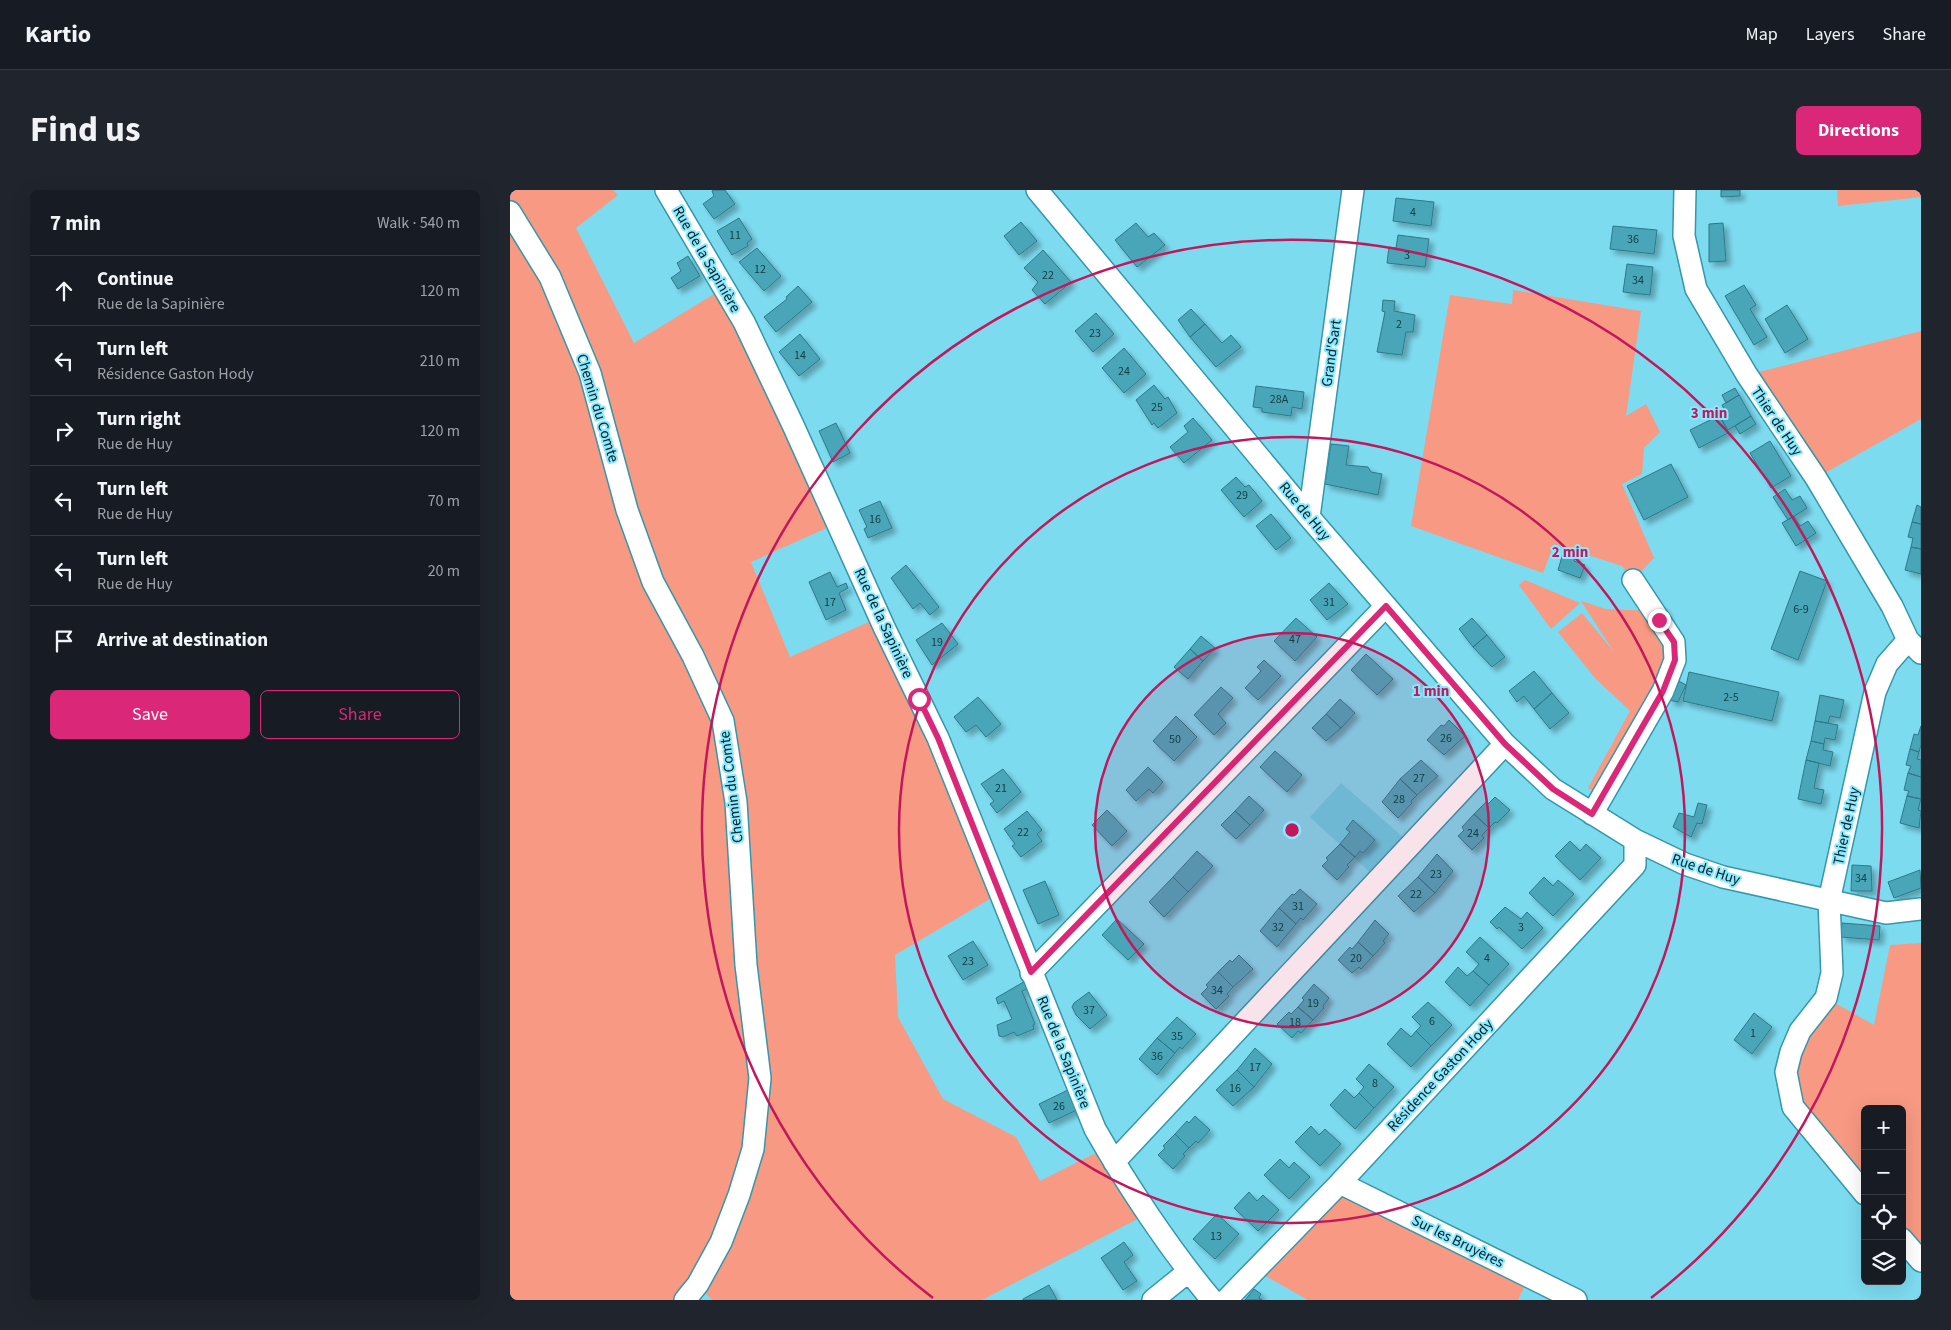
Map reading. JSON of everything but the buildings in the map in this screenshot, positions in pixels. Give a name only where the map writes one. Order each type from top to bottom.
[{"type":"street","name":"Rue de la Sapinière","points":[[666,190],[744,322],[780,395],[884,627],[938,738],[1095,1128],[1114,1162],[1189,1271],[1212,1300]]},
{"type":"street","name":"Rue de Huy","points":[[1037,190],[1386,606],[1505,744],[1553,789],[1661,854],[1723,877],[1829,901]]},
{"type":"street","name":"Grand'Sart","points":[[1309,516],[1353,190]]},
{"type":"street","name":"Thier de Huy","points":[[1686,190],[1684,236],[1696,289],[1747,375],[1816,478],[1915,646],[1887,664],[1875,692],[1829,901],[1832,973],[1830,982],[1826,998],[1800,1031],[1790,1052],[1786,1072],[1792,1107],[1861,1189]]},
{"type":"street","name":"Chemin du Comte","points":[[510,212],[550,277],[590,373],[627,510],[653,582],[696,664],[723,721],[725,730],[736,802],[746,965],[760,1078],[753,1149],[739,1195],[721,1242],[698,1284],[685,1300]]},
{"type":"street","points":[[1592,814],[1663,691],[1675,660],[1674,642],[1633,580]]},
{"type":"street","points":[[1031,972],[1386,606]]},
{"type":"street","points":[[1114,1162],[1505,744]]},
{"type":"street","name":"Résidence Gaston Hody","points":[[1226,1300],[1340,1183],[1635,866],[1635,840]]},
{"type":"street","points":[[1829,901],[1886,913],[1921,909]]},
{"type":"street","name":"Sur les Bruyères","points":[[1340,1183],[1576,1300]]},
{"type":"street","points":[[1903,1240],[1921,1261]]},
{"type":"street","points":[[1153,1300],[1189,1271]]},
{"type":"shaded area","points":[[510,190],[613,190],[618,195],[576,228],[634,343],[724,288],[838,523],[751,562],[790,657],[880,617],[1000,893],[895,955],[898,1017],[943,1099],[1016,1137],[1040,1181],[1106,1148],[1149,1213],[982,1300],[712,1300],[698,1285],[685,1300],[510,1300]]},
{"type":"shaded area","points":[[1837,190],[1921,190],[1921,197],[1838,206]]},
{"type":"shaded area","points":[[1513,290],[1641,311],[1626,416],[1646,404],[1660,432],[1644,448],[1642,474],[1622,484],[1654,558],[1633,580],[1622,566],[1554,544],[1543,573],[1411,526],[1450,295],[1512,304]]},
{"type":"shaded area","points":[[1921,331],[1921,419],[1816,478],[1747,375]]},
{"type":"shaded area","points":[[1525,580],[1580,603],[1551,629],[1519,585]]},
{"type":"shaded area","points":[[1581,601],[1606,609],[1654,611],[1674,642],[1603,795],[1588,788],[1630,711],[1595,678],[1558,632],[1582,613],[1614,652]]},
{"type":"shaded area","points":[[1341,783],[1411,844],[1377,879],[1310,817]]},
{"type":"shaded area","points":[[1921,943],[1921,1261],[1906,1244],[1906,1105],[1861,1105],[1861,1189],[1793,1107],[1800,1031],[1826,998],[1874,1025],[1890,945]]},
{"type":"shaded area","points":[[1340,1183],[1529,1277],[1518,1300],[1308,1300],[1255,1270]]},
{"type":"route","points":[[919,699],[938,738],[1031,972],[1386,606],[1505,744],[1553,789],[1592,814],[1663,691],[1675,660],[1674,642],[1659,620]]}]
